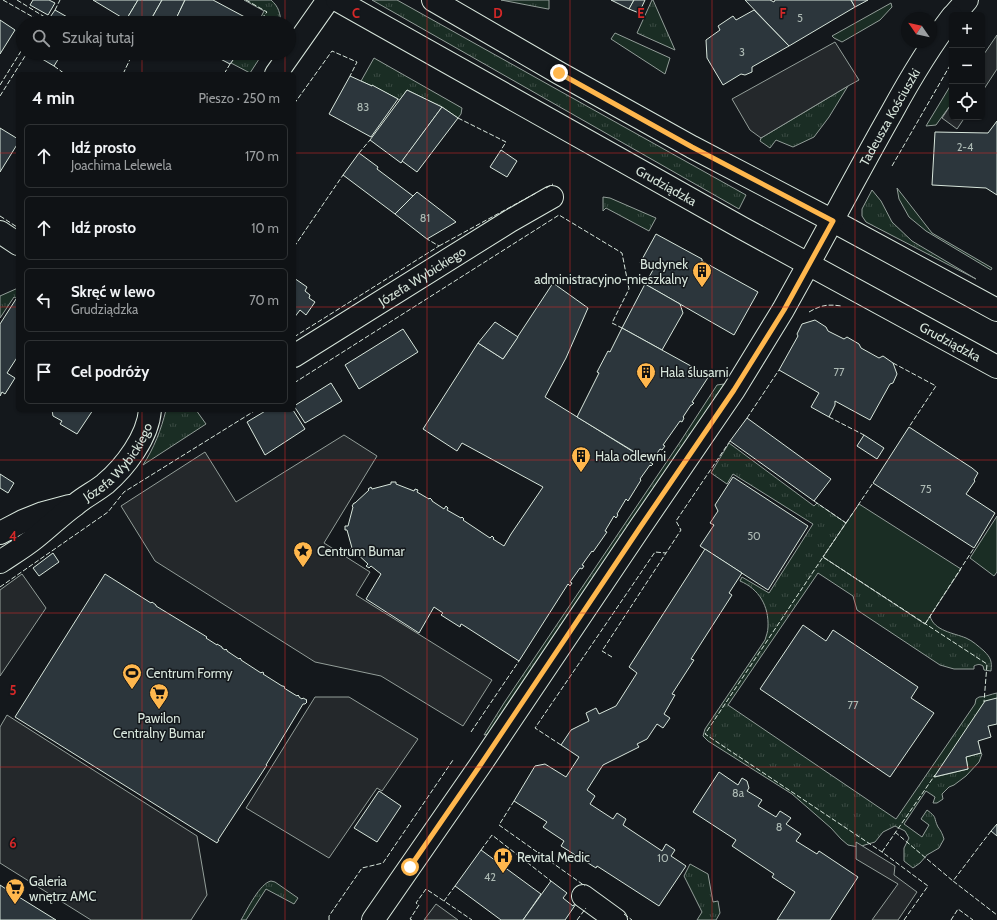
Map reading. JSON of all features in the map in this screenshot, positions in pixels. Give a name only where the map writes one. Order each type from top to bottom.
[{"type":"main road","points":[[296,46],[328,0]]},
{"type":"main road","name":"Grudziądzka","points":[[338,0],[550,121],[808,265],[997,367]]},
{"type":"main road","points":[[433,0],[559,73],[692,147],[997,310]]},
{"type":"main road","name":"Tadeusza Kościuszki","points":[[956,12],[967,0]]},
{"type":"main road","name":"Tadeusza Kościuszki","points":[[373,920],[479,767],[734,390],[784,310],[833,221],[861,166],[907,85],[937,36],[949,21]]},
{"type":"main road","points":[[277,72],[286,60]]},
{"type":"main road","name":"Józefa Wybickiego","points":[[296,355],[510,221],[552,197]]},
{"type":"main road","points":[[0,232],[16,243]]},
{"type":"main road","name":"Józefa Wybickiego","points":[[0,562],[35,538],[74,505],[104,484],[124,464],[140,441],[146,427],[150,412]]},
{"type":"main road","name":"Józefa Wybickiego","points":[[0,534],[23,521],[43,513],[74,505]]},
{"type":"main road","points":[[583,896],[616,920]]},
{"type":"green space","points":[[244,0],[271,0],[279,10],[280,16],[262,16],[264,11]]},
{"type":"green space","points":[[372,0],[397,0],[746,195],[739,209]]},
{"type":"green space","points":[[501,0],[549,0],[549,9],[548,9]]},
{"type":"green space","points":[[653,0],[675,50],[637,33]]},
{"type":"green space","points":[[891,3],[892,7],[880,20],[842,42],[832,36]]},
{"type":"green space","points":[[615,33],[670,58],[665,74],[611,39]]},
{"type":"green space","points":[[374,58],[462,108],[461,114],[458,118],[442,107],[407,90],[400,100],[361,81]]},
{"type":"green space","points":[[233,60],[258,60],[251,72],[231,63]]},
{"type":"green space","points":[[848,86],[829,117],[814,137],[793,147],[776,140],[770,148],[760,141],[761,138]]},
{"type":"green space","points":[[949,88],[949,107],[936,125],[926,126]]},
{"type":"green space","points":[[897,188],[932,233],[992,268],[991,270],[926,231],[909,217],[899,199]]},
{"type":"green space","points":[[872,190],[881,201],[892,222],[912,241],[976,279],[866,222],[862,216],[862,209]]},
{"type":"green space","points":[[603,197],[610,198],[656,218],[649,231],[606,208],[603,211]]},
{"type":"green space","points":[[16,289],[16,298],[14,297],[0,318],[0,296]]},
{"type":"green space","points":[[724,384],[488,734],[484,735],[717,385]]},
{"type":"green space","points":[[165,412],[197,412],[206,424],[143,465],[151,452]]},
{"type":"green space","points":[[729,443],[814,506],[817,503],[846,523],[823,557],[925,624],[930,616],[932,621],[940,628],[971,641],[984,651],[990,660],[991,671],[984,670],[983,666],[980,665],[974,666],[974,669],[954,669],[940,665],[857,610],[853,596],[818,573],[728,705],[896,819],[975,704],[976,699],[997,693],[997,698],[935,777],[968,769],[966,757],[981,753],[979,762],[966,776],[949,787],[942,794],[943,799],[937,803],[933,803],[935,797],[926,791],[904,824],[922,837],[929,825],[921,819],[927,810],[934,816],[944,839],[939,848],[927,855],[913,868],[904,861],[904,848],[909,838],[905,831],[895,826],[883,832],[875,842],[858,847],[848,845],[792,794],[708,741],[703,736],[705,729],[765,640],[767,632],[768,619],[765,605],[753,589],[740,581],[742,577],[769,593],[813,524],[733,474],[727,484],[711,473]]},
{"type":"green space","points":[[859,504],[961,569],[925,624],[823,557]]},
{"type":"green space","points":[[997,516],[997,572],[994,576],[970,558]]},
{"type":"green space","points":[[690,864],[708,874],[713,902],[718,901],[720,913],[716,920],[697,920],[702,912],[684,876]]},
{"type":"green space","points":[[271,881],[275,882],[298,898],[294,904],[266,889],[246,920],[241,920],[258,892]]},
{"type":"shaded area","points":[[997,35],[997,69],[985,87],[985,84],[985,53]]},
{"type":"shaded area","points":[[835,42],[859,80],[761,138],[750,130],[732,99]]},
{"type":"shaded area","points":[[949,108],[949,120],[963,120],[957,129],[942,118]]},
{"type":"shaded area","points":[[344,435],[377,456],[324,543],[370,572],[356,595],[492,680],[463,726],[381,676],[315,662],[155,561],[121,506],[205,452],[236,502]]},
{"type":"shaded area","points":[[22,574],[46,608],[0,676],[0,590]]},
{"type":"shaded area","points":[[315,697],[349,697],[418,739],[382,791],[377,788],[329,858],[246,808]]},
{"type":"shaded area","points":[[7,715],[197,836],[207,895],[191,920],[91,920],[0,863],[0,727]]},
{"type":"shaded area","points":[[856,842],[895,866],[894,875],[917,892],[898,920],[872,920],[898,884],[856,859]]},
{"type":"shaded area","points":[[436,904],[458,920],[424,920]]},
{"type":"building","points":[[33,0],[49,0],[55,3],[48,15],[30,5]]},
{"type":"building","points":[[93,0],[138,0],[128,16],[119,16]]},
{"type":"building","points":[[138,0],[162,0],[153,16],[128,16]]},
{"type":"building","points":[[162,0],[185,0],[177,16],[153,16]]},
{"type":"building","points":[[185,0],[213,0],[243,16],[177,16]]},
{"type":"building","points":[[611,0],[634,0],[629,9]]},
{"type":"building","points":[[634,0],[645,0],[639,13],[629,9]]},
{"type":"building","points":[[745,0],[770,0],[774,2],[775,0],[851,0],[855,7],[789,46]]},
{"type":"building","points":[[851,0],[868,0],[855,7]]},
{"type":"building","points":[[55,10],[66,16],[51,16]]},
{"type":"building","points":[[754,10],[789,46],[752,67],[752,72],[745,75],[741,74],[723,85],[707,58],[706,40],[720,30],[718,26],[733,16],[736,20]]},
{"type":"building","points":[[0,20],[15,30],[0,54]]},
{"type":"building","points":[[44,60],[58,60],[54,66]]},
{"type":"building","points":[[222,60],[233,60],[230,64]]},
{"type":"building","points":[[350,76],[372,85],[398,99],[371,137],[329,114]]},
{"type":"building","points":[[407,90],[442,107],[401,163],[370,140]]},
{"type":"building","points":[[442,107],[458,118],[417,172],[402,161]]},
{"type":"building","points":[[997,121],[997,195],[986,188],[932,185],[935,132],[988,133]]},
{"type":"building","points":[[0,128],[16,138],[16,146],[0,172]]},
{"type":"building","points":[[501,150],[517,161],[507,177],[490,167]]},
{"type":"building","points":[[359,153],[378,167],[377,169],[413,196],[395,214],[343,175]]},
{"type":"building","points":[[417,192],[456,222],[427,239],[395,214]]},
{"type":"building","name":"Budynek administracyjno-mieszkalny","points":[[656,234],[758,292],[734,335],[645,284],[653,270],[640,263]]},
{"type":"building","points":[[296,279],[307,287],[305,291],[310,295],[309,298],[315,302],[306,315],[300,310],[296,315]]},
{"type":"building","name":"Hala odlewni","points":[[553,283],[588,308],[566,358],[545,397],[653,464],[651,466],[650,465],[640,479],[641,480],[628,501],[626,499],[616,518],[614,516],[605,531],[607,532],[582,565],[584,566],[582,569],[580,568],[570,582],[572,583],[570,586],[568,584],[519,661],[463,625],[461,624],[460,627],[441,615],[443,613],[434,607],[419,633],[366,599],[381,574],[371,566],[369,568],[366,566],[368,564],[354,551],[352,552],[345,526],[348,526],[352,506],[369,490],[368,489],[371,487],[372,489],[391,484],[391,482],[396,482],[396,484],[414,491],[415,489],[418,490],[417,492],[429,499],[430,498],[444,509],[446,506],[448,508],[447,510],[461,518],[462,517],[464,519],[463,520],[490,538],[492,536],[494,538],[493,539],[504,546],[543,487],[462,443],[457,451],[423,429],[478,343],[503,359]]},
{"type":"building","points":[[645,284],[680,304],[683,313],[662,350],[622,328]]},
{"type":"building","points":[[16,299],[16,359],[7,373],[15,378],[5,394],[2,392],[0,396],[0,324]]},
{"type":"building","points":[[815,320],[826,327],[828,331],[844,339],[847,337],[859,344],[861,348],[879,358],[883,356],[893,363],[897,374],[870,420],[835,401],[835,405],[829,417],[811,407],[819,393],[779,370],[798,336],[797,334],[802,324]]},
{"type":"building","points":[[495,322],[518,337],[503,359],[478,343]]},
{"type":"building","name":"Hala ślusarni","points":[[622,328],[709,376],[692,402],[694,403],[683,417],[682,422],[680,421],[663,445],[665,446],[662,450],[660,449],[651,462],[577,417],[599,373],[597,372],[608,351],[610,352]]},
{"type":"building","points":[[403,329],[418,352],[359,389],[345,365]]},
{"type":"building","points":[[331,383],[342,401],[305,423],[296,409],[296,405]]},
{"type":"building","points":[[52,412],[92,412],[77,434],[60,424],[62,421],[53,416]]},
{"type":"building","points":[[264,412],[294,412],[305,429],[265,455],[247,422]]},
{"type":"building","points":[[747,418],[831,479],[814,501],[730,441]]},
{"type":"building","points":[[909,427],[978,473],[974,480],[975,481],[966,494],[995,513],[974,548],[873,483]]},
{"type":"building","points":[[864,435],[884,448],[877,459],[857,446]]},
{"type":"building","points":[[0,474],[14,483],[8,493],[0,488]]},
{"type":"building","points":[[733,477],[808,526],[768,590],[700,546],[714,525],[710,523],[718,511],[715,505]]},
{"type":"building","points":[[705,549],[742,573],[729,593],[732,595],[691,659],[694,660],[672,694],[675,695],[664,714],[670,718],[663,728],[657,724],[647,739],[637,744],[639,747],[603,765],[587,790],[595,796],[590,804],[613,819],[617,813],[626,819],[623,825],[662,851],[666,844],[675,850],[671,856],[686,866],[659,906],[597,866],[596,868],[561,846],[564,841],[543,827],[547,822],[514,801],[535,766],[545,764],[566,777],[579,757],[561,745],[571,730],[589,721],[586,713],[596,708],[599,714],[616,706],[637,673],[629,667]]},
{"type":"building","points":[[53,553],[59,562],[39,576],[33,568]]},
{"type":"building","name":"Pawilon Centralny Bumar","points":[[105,574],[151,603],[152,602],[261,673],[264,673],[263,674],[285,687],[284,688],[297,696],[298,695],[302,699],[307,700],[305,704],[303,704],[267,765],[217,843],[15,717]]},
{"type":"building","points":[[803,625],[826,641],[833,630],[918,687],[911,698],[934,713],[890,777],[760,689]]},
{"type":"building","points":[[997,698],[997,724],[988,726],[991,737],[978,741],[981,753],[966,757],[968,769],[934,777],[985,701]]},
{"type":"building","points":[[719,772],[738,785],[742,778],[747,781],[749,788],[747,791],[762,800],[758,806],[776,817],[780,811],[791,818],[786,824],[801,834],[796,841],[817,854],[819,851],[858,877],[830,920],[777,920],[795,892],[772,877],[774,874],[732,846],[736,840],[693,812]]},
{"type":"building","points":[[379,791],[401,806],[377,842],[354,828]]},
{"type":"building","points":[[997,824],[997,836],[991,831]]},
{"type":"building","points":[[481,850],[541,894],[523,920],[501,920],[455,886]]},
{"type":"building","points":[[551,881],[567,893],[563,898],[573,906],[578,901],[565,920],[523,920]]},
{"type":"building","name":"Galeria wnętrz AMC","points":[[0,885],[6,889],[56,920],[0,920]]},
{"type":"fence","points":[[3,0],[31,16]]},
{"type":"fence","points":[[17,0],[43,16]]},
{"type":"fence","points":[[55,10],[60,0]]},
{"type":"fence","points":[[246,0],[267,12],[264,16]]},
{"type":"fence","points":[[296,101],[332,51],[357,62],[350,76]]},
{"type":"fence","points":[[0,85],[16,59]]},
{"type":"fence","points":[[0,96],[23,60]]},
{"type":"fence","points":[[124,72],[130,60]]},
{"type":"fence","points":[[225,72],[230,64]]},
{"type":"fence","points":[[54,66],[62,72]]},
{"type":"fence","points":[[892,166],[949,67]]},
{"type":"fence","points":[[458,118],[506,142],[501,150]]},
{"type":"fence","points":[[359,153],[370,140]]},
{"type":"fence","points":[[296,244],[343,175]]},
{"type":"fence","points":[[546,188],[553,184]]},
{"type":"fence","points":[[439,246],[536,193]]},
{"type":"fence","points":[[296,382],[559,215],[622,253],[629,289],[612,323],[622,328]]},
{"type":"fence","points":[[0,216],[16,226]]},
{"type":"fence","points":[[296,336],[439,246],[427,239]]},
{"type":"fence","points":[[809,312],[825,306],[841,306]]},
{"type":"fence","points":[[893,363],[936,386],[909,427]]},
{"type":"fence","points":[[747,418],[779,370]]},
{"type":"fence","points":[[0,587],[108,512],[124,492],[253,412]]},
{"type":"fence","points":[[829,417],[864,435]]},
{"type":"fence","points":[[561,745],[535,728],[655,552],[666,553],[681,530],[676,521],[730,441]]},
{"type":"fence","points":[[846,523],[873,483]]},
{"type":"fence","points":[[814,501],[846,523],[823,557]]},
{"type":"fence","points":[[925,624],[974,548]]},
{"type":"fence","points":[[612,657],[602,651],[666,553]]},
{"type":"fence","points":[[904,920],[928,886],[882,852],[705,734],[823,557],[987,664],[984,702]]},
{"type":"fence","points":[[471,732],[519,661]]},
{"type":"fence","points":[[329,920],[329,916],[362,868],[383,863],[453,760]]},
{"type":"fence","points":[[882,852],[935,775]]},
{"type":"fence","points":[[514,801],[499,825],[585,886]]},
{"type":"fence","points":[[991,831],[953,881],[997,915]]},
{"type":"fence","points":[[895,832],[953,881]]},
{"type":"fence","points":[[481,850],[492,835],[551,881]]},
{"type":"fence","points":[[455,886],[444,901],[472,920]]},
{"type":"fence","points":[[412,920],[410,919],[419,905],[416,903],[426,889],[444,901]]},
{"type":"fence","points":[[577,920],[586,908]]},
{"type":"fence","points":[[951,920],[958,909],[973,920]]},
{"type":"fence","points":[[624,914],[632,920]]},
{"type":"place","name":"Budynek administracyjno-mieszkalny","points":[[702,288]]},
{"type":"place","name":"Hala ślusarni","points":[[646,389]]},
{"type":"place","name":"Hala odlewni","points":[[581,473]]},
{"type":"place","name":"Centrum Bumar","points":[[303,568]]},
{"type":"place","name":"Centrum Formy","points":[[132,690]]},
{"type":"place","name":"Pawilon Centralny Bumar","points":[[159,710]]},
{"type":"place","name":"Revital Medic","points":[[503,874]]},
{"type":"place","name":"Galeria wnętrz AMC","points":[[15,905]]},
{"type":"route","points":[[410,867],[734,390],[784,310],[833,221],[692,147],[559,73]]}]
